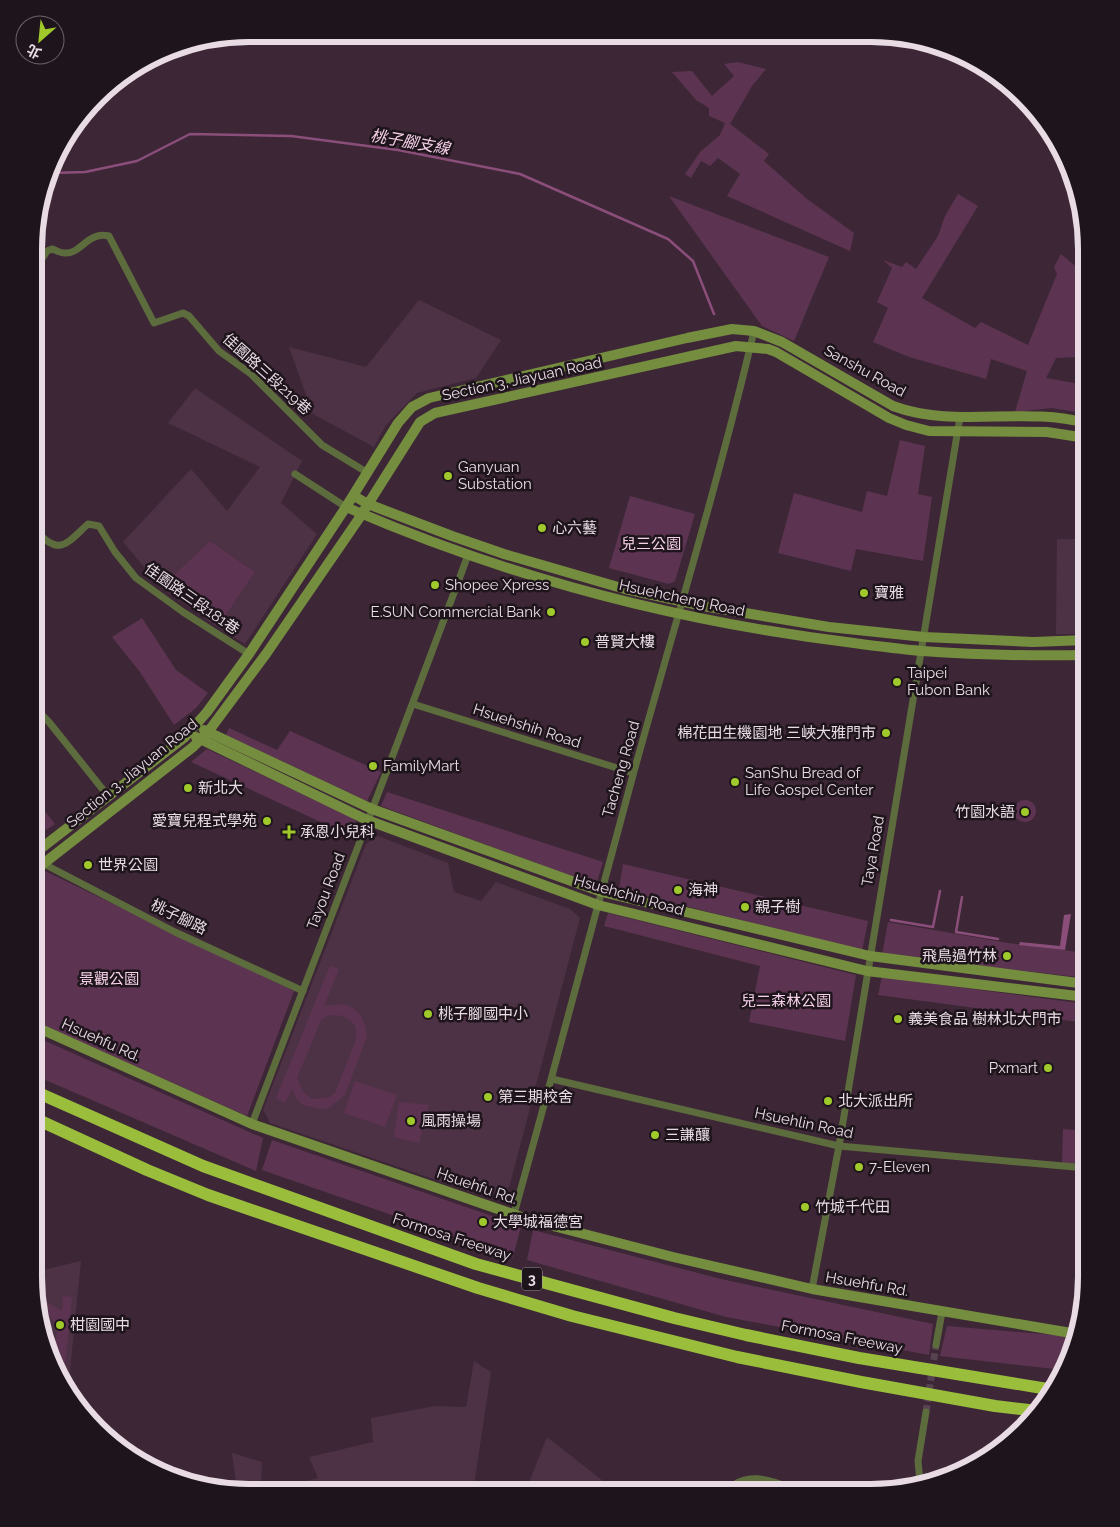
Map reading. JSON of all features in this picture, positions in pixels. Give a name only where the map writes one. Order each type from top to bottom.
[{"type":"highway","name":"Formosa Freeway","points":[[42,1095],[203,1166],[476,1264],[674,1318],[746,1335],[859,1358],[1046,1389]]},
{"type":"highway","name":"3","points":[[42,1122],[147,1170],[208,1195],[478,1288],[572,1316],[737,1357],[861,1382],[995,1406],[1030,1410]]},
{"type":"street","name":"佳園路三段219巷","points":[[42,259],[47,251],[52,249],[64,253],[72,252],[97,235],[109,236],[154,323],[183,313],[190,316],[219,351],[251,374],[322,445],[368,473]]},
{"type":"street","name":"Section 3, Jiayuan Road","points":[[42,847],[193,729],[249,654],[354,496],[398,423],[412,407],[429,398],[687,338],[732,329],[754,331]]},
{"type":"street","name":"Tacheng Road","points":[[514,1214],[679,614],[754,331]]},
{"type":"street","name":"Sanshu Road","points":[[754,331],[782,342],[893,406],[910,413],[960,417],[1057,417],[1078,421]]},
{"type":"street","name":"Section 3, Jiayuan Road","points":[[44,864],[208,732],[266,654],[362,514],[420,422],[436,413],[736,346],[776,352],[889,418],[906,425],[929,431],[958,433],[1047,432],[1078,437]]},
{"type":"street","name":"Taya Road","points":[[812,1290],[839,1146],[960,417]]},
{"type":"street","name":"Hsuehcheng Road","points":[[295,474],[346,507],[362,514],[468,555],[613,599],[679,614],[803,637],[922,651],[1033,656],[1078,655]]},
{"type":"street","name":"Hsuehcheng Road","points":[[354,496],[368,504],[504,554],[618,587],[682,601],[829,626],[924,637],[1033,642],[1078,640]]},
{"type":"street","name":"佳園路三段181巷","points":[[42,538],[46,542],[56,546],[68,543],[88,524],[99,526],[115,552],[136,578],[183,612],[249,654]]},
{"type":"street","name":"Tayou Road","points":[[252,1124],[468,555]]},
{"type":"street","name":"Hsuehshih Road","points":[[413,704],[634,774]]},
{"type":"street","points":[[42,715],[108,796]]},
{"type":"street","name":"Hsuehchin Road","points":[[193,729],[208,732],[372,808],[602,892],[870,956],[1078,983]]},
{"type":"street","name":"Hsuehchin Road","points":[[193,729],[200,740],[367,820],[598,905],[867,971],[1078,996]]},
{"type":"street","name":"桃子腳路","points":[[44,864],[175,932],[303,991]]},
{"type":"street","name":"Hsuehfu Rd.","points":[[42,1030],[252,1124],[530,1220],[812,1290],[1070,1333]]},
{"type":"street","name":"Hsuehlin Road","points":[[552,1079],[839,1146],[1078,1167]]},
{"type":"street","points":[[936,1345],[942,1312]]},
{"type":"street","points":[[920,1478],[918,1461],[926,1412]]},
{"type":"street","points":[[732,1484],[746,1478],[761,1479],[777,1484]]},
{"type":"shaded area","points":[[419,300],[501,340],[476,378],[417,393],[386,425],[374,447],[313,414],[289,347],[366,367]]},
{"type":"shaded area","points":[[195,388],[302,461],[281,503],[317,534],[245,644],[218,627],[255,572],[210,541],[161,587],[123,542],[191,469],[227,511],[260,467],[168,423]]},
{"type":"shaded area","points":[[1057,539],[1077,539],[1077,634],[1056,634]]},
{"type":"shaded area","name":"桃子腳國中小","points":[[378,836],[448,863],[454,892],[481,901],[496,882],[570,909],[580,918],[509,1188],[486,1197],[270,1123],[263,1110],[366,844]]},
{"type":"shaded area","points":[[1071,914],[1065,950],[1019,945],[1020,942],[1060,946],[1064,915]]},
{"type":"shaded area","name":"柑園國中","points":[[81,1261],[69,1379],[53,1344],[46,1318],[42,1270]]},
{"type":"shaded area","points":[[474,1361],[491,1372],[474,1484],[295,1484],[318,1478],[309,1457],[373,1442],[371,1418],[435,1406],[466,1407]]},
{"type":"shaded area","points":[[547,1437],[603,1481],[602,1484],[528,1484]]},
{"type":"shaded area","points":[[232,1453],[262,1462],[261,1484],[236,1484]]},
{"type":"green space","points":[[738,62],[766,69],[752,86],[730,124],[769,154],[764,161],[807,199],[854,233],[850,251],[727,196],[740,174],[718,158],[710,166],[701,161],[691,178],[685,174],[700,152],[720,135],[725,123],[709,116],[709,108],[696,100],[672,72],[692,71],[712,96],[734,76],[724,64]]},
{"type":"green space","points":[[958,194],[978,206],[922,298],[975,328],[981,322],[1028,345],[1057,274],[1054,267],[1061,254],[1078,268],[1078,357],[1056,358],[1046,378],[1078,384],[1077,412],[1051,408],[1015,412],[1027,371],[991,359],[986,379],[909,357],[873,342],[888,308],[877,302],[892,268],[883,260],[902,267],[906,262],[916,269],[938,236],[945,216]]},
{"type":"green space","points":[[669,196],[829,257],[794,341],[762,326]]},
{"type":"green space","points":[[900,440],[925,446],[918,494],[932,497],[923,561],[856,549],[851,571],[778,553],[794,493],[862,512],[867,491],[887,496]]},
{"type":"green space","name":"兒三公園","points":[[630,496],[695,514],[675,581],[669,584],[609,568]]},
{"type":"green space","points":[[210,541],[255,572],[218,627],[161,587]]},
{"type":"green space","points":[[142,618],[176,670],[208,693],[196,708],[174,725],[140,672],[112,637]]},
{"type":"green space","points":[[229,728],[277,750],[290,731],[381,772],[367,801],[226,735]]},
{"type":"green space","points":[[207,749],[353,818],[357,823],[351,836],[191,762]]},
{"type":"green space","points":[[387,792],[603,862],[596,885],[381,806]]},
{"type":"green space","points":[[1025,800],[1033,803],[1036,811],[1033,819],[1025,822],[1017,819],[1014,811],[1017,803]]},
{"type":"green space","points":[[42,808],[55,824],[46,830],[42,826]]},
{"type":"green space","points":[[623,864],[868,921],[862,951],[619,889]]},
{"type":"green space","name":"景觀公園","points":[[45,871],[294,991],[247,1116],[42,1025],[42,873]]},
{"type":"green space","name":"兒二森林公園","points":[[608,913],[856,975],[845,1041],[749,1022],[760,966],[604,926]]},
{"type":"green space","points":[[888,922],[1008,943],[1078,952],[1078,977],[882,955]]},
{"type":"green space","points":[[330,966],[339,969],[324,1006],[343,1004],[353,1008],[361,1016],[367,1036],[345,1095],[329,1108],[320,1109],[303,1105],[296,1098],[292,1089],[285,1103],[276,1098]],"holes":[[[339,1015],[347,1018],[356,1027],[356,1040],[335,1093],[330,1097],[312,1099],[303,1092],[297,1078],[321,1020],[327,1016]]]},
{"type":"green space","points":[[882,977],[1078,1003],[1078,1022],[878,995]]},
{"type":"green space","points":[[42,1040],[263,1138],[256,1171],[42,1078]]},
{"type":"green space","points":[[355,1081],[397,1095],[385,1127],[344,1113]]},
{"type":"green space","name":"風雨操場","points":[[399,1102],[429,1105],[419,1143],[394,1137]]},
{"type":"green space","points":[[1063,1129],[1078,1130],[1078,1165],[1062,1164]]},
{"type":"green space","points":[[272,1140],[521,1226],[513,1257],[262,1170]]},
{"type":"green space","points":[[533,1230],[721,1279],[933,1324],[929,1355],[726,1317],[527,1260]]},
{"type":"green space","points":[[63,1296],[72,1297],[64,1370],[55,1348],[57,1331],[53,1320],[45,1314],[44,1300],[62,1311]]},
{"type":"green space","points":[[947,1326],[1069,1336],[1056,1369],[940,1356]]},
{"type":"waterway","name":"桃子腳支線","points":[[57,173],[85,172],[137,161],[190,134],[291,136],[398,150],[520,174],[668,239],[693,261],[714,314]]},
{"type":"waterway","points":[[891,920],[933,927],[940,891]]},
{"type":"waterway","points":[[962,897],[956,932],[998,939]]},
{"type":"tunnel","points":[[926,1412],[936,1345]]},
{"type":"place","name":"Ganyuan Substation","points":[[448,476]]},
{"type":"place","name":"心六藝","points":[[542,528]]},
{"type":"place","name":"Shopee Xpress","points":[[435,585]]},
{"type":"place","name":"寶雅","points":[[864,593]]},
{"type":"place","name":"E.SUN Commercial Bank","points":[[551,612]]},
{"type":"place","name":"普賢大樓","points":[[585,642]]},
{"type":"place","name":"Taipei Fubon Bank","points":[[897,682]]},
{"type":"place","name":"棉花田生機園地 三峽大雅門市","points":[[886,733]]},
{"type":"place","name":"FamilyMart","points":[[373,766]]},
{"type":"place","name":"SanShu Bread of Life Gospel Center","points":[[735,782]]},
{"type":"place","name":"新北大","points":[[188,788]]},
{"type":"place","name":"竹園水語","points":[[1025,812]]},
{"type":"place","name":"愛寶兒程式學苑","points":[[267,821]]},
{"type":"place","name":"承恩小兒科","points":[[289,832]]},
{"type":"place","name":"世界公園","points":[[88,865]]},
{"type":"place","name":"海神","points":[[678,890]]},
{"type":"place","name":"親子樹","points":[[745,907]]},
{"type":"place","name":"飛鳥過竹林","points":[[1007,956]]},
{"type":"place","name":"桃子腳國中小","points":[[428,1014]]},
{"type":"place","name":"義美食品 樹林北大門市","points":[[898,1019]]},
{"type":"place","name":"Pxmart","points":[[1048,1068]]},
{"type":"place","name":"第三期校舍","points":[[488,1097]]},
{"type":"place","name":"北大派出所","points":[[828,1101]]},
{"type":"place","name":"風雨操場","points":[[411,1121]]},
{"type":"place","name":"三謙釀","points":[[655,1135]]},
{"type":"place","name":"7-Eleven","points":[[859,1167]]},
{"type":"place","name":"竹城千代田","points":[[805,1207]]},
{"type":"place","name":"大學城福德宮","points":[[483,1222]]},
{"type":"place","name":"柑園國中","points":[[60,1325]]}]
